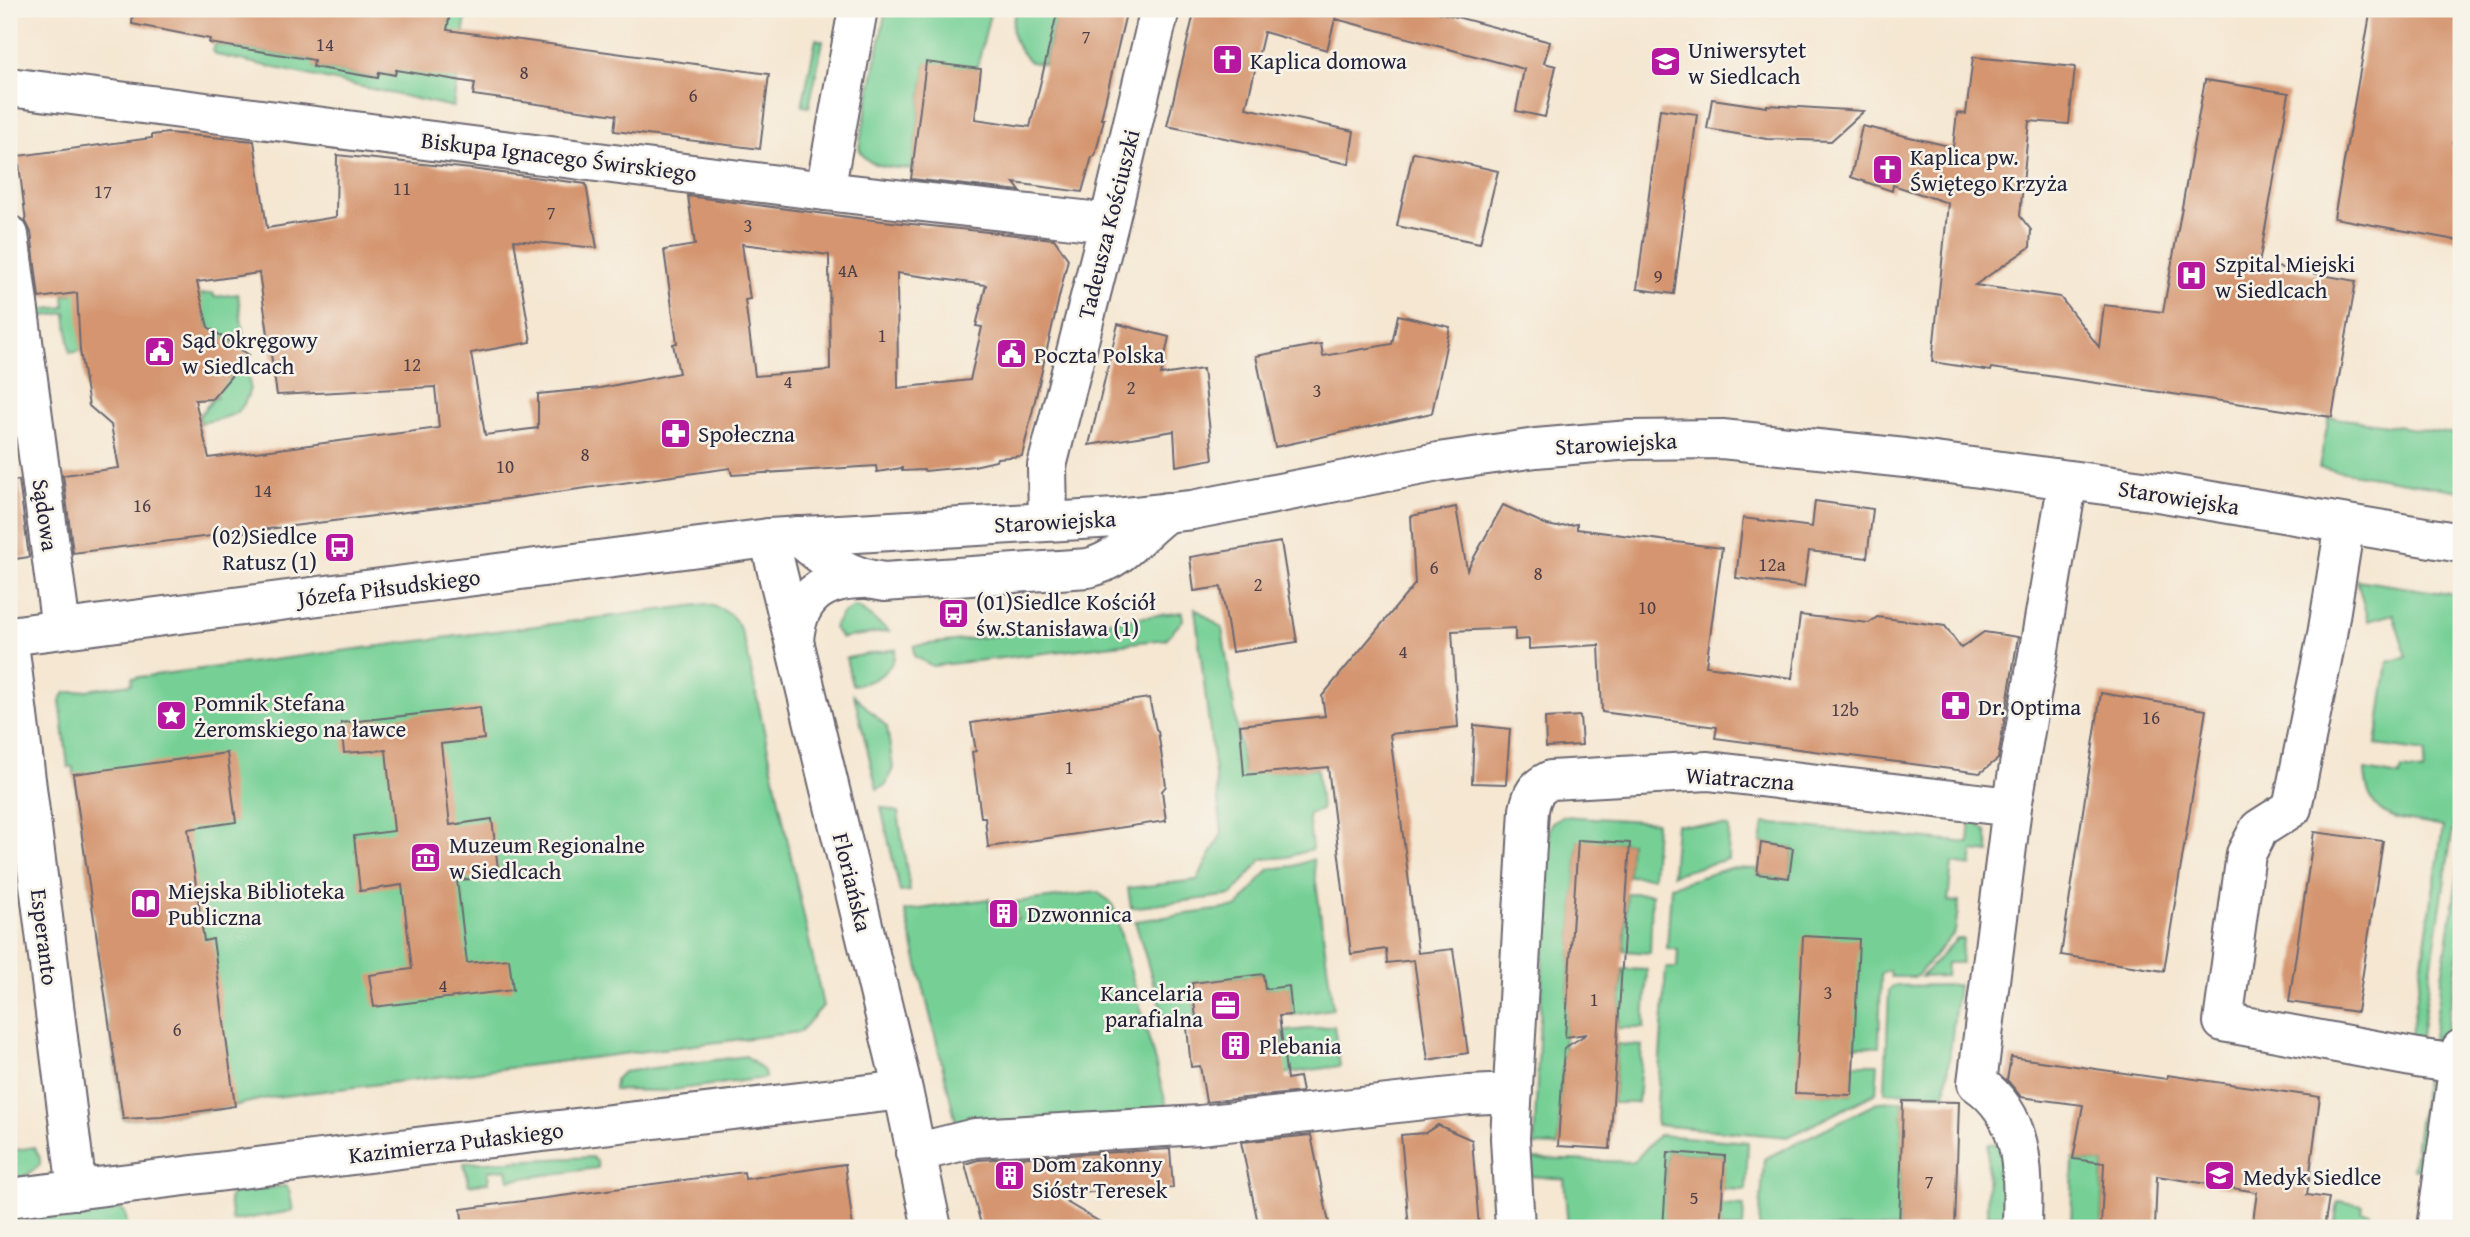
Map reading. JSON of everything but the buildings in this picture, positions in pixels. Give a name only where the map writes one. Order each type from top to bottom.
[{"type":"street","points":[[825,191],[858,9]]},
{"type":"street","name":"Tadeusza Kościuszki","points":[[1048,521],[1047,466],[1160,9]]},
{"type":"street","name":"Biskupa Ignacego Świrskiego","points":[[9,87],[825,191],[1109,223]]},
{"type":"street","name":"Sądowa","points":[[9,235],[61,629]]},
{"type":"street","name":"Starowiejska","points":[[784,537],[1192,510],[1438,462],[1536,448],[1630,440],[1722,439],[1818,447],[2068,480],[2461,543]]},
{"type":"street","points":[[2022,1228],[2022,1155],[2007,1116],[1990,1091],[1977,1083],[2012,807],[2068,480]]},
{"type":"street","points":[[794,641],[795,624],[801,609],[812,593],[828,584],[845,579],[884,582],[1088,568],[1106,563],[1126,549],[1167,512]]},
{"type":"street","points":[[2345,524],[2327,635],[2292,808],[2259,829],[2246,854],[2223,1022],[2423,1059],[2460,1056],[2446,1211]]},
{"type":"street","points":[[784,537],[863,579]]},
{"type":"street","name":"Józefa Piłsudskiego","points":[[9,636],[784,537]]},
{"type":"street","name":"Floriańska","points":[[784,537],[794,641],[903,1090],[932,1228]]},
{"type":"street","name":"Esperanto","points":[[9,643],[77,1190]]},
{"type":"street","name":"Wiatraczna","points":[[1515,1228],[1510,1138],[1529,810],[1532,794],[1540,785],[1551,780],[1708,771],[2012,807]]},
{"type":"street","name":"Kazimierza Pułaskiego","points":[[9,1198],[903,1090]]},
{"type":"street","points":[[915,1153],[975,1138],[1200,1125],[1469,1095],[1513,1093]]},
{"type":"green space","points":[[451,9],[467,9],[453,107],[217,55],[213,51],[215,44],[314,60],[314,67],[377,78],[379,72],[395,75],[396,70],[441,22],[449,23]]},
{"type":"green space","points":[[886,9],[991,9],[977,69],[926,63],[912,169],[880,166],[867,159],[859,147]]},
{"type":"green space","points":[[1018,9],[1058,9],[1044,64],[1030,62],[1016,44],[1013,24]]},
{"type":"green space","points":[[816,39],[823,41],[809,107],[802,106]]},
{"type":"green space","points":[[97,236],[85,350],[70,353],[66,313],[37,317],[37,310],[65,307],[64,295],[72,294]]},
{"type":"green space","points":[[213,293],[214,297],[238,294],[250,388],[239,411],[227,417],[201,423],[199,416],[213,399],[217,398],[216,394],[213,394],[212,381],[229,379],[235,372],[231,343],[224,338],[206,340],[207,323],[204,324],[163,299]]},
{"type":"green space","points":[[2329,417],[2461,435],[2461,491],[2319,468]]},
{"type":"green space","points":[[2357,580],[2456,595],[2461,602],[2461,775],[2420,1042],[2410,1041],[2443,827],[2401,819],[2380,810],[2372,801],[2367,788],[2365,770],[2400,776],[2402,769],[2423,772],[2426,752],[2376,745],[2388,662],[2407,657],[2393,614],[2368,621]]},
{"type":"green space","points":[[706,604],[724,610],[735,620],[747,651],[823,1006],[800,1032],[275,1097],[192,1113],[123,1119],[73,767],[68,767],[60,700],[65,693],[131,684],[132,678]]},
{"type":"green space","points":[[854,607],[889,631],[842,638],[833,628],[842,614]]},
{"type":"green space","points":[[1195,608],[1222,628],[1244,774],[1317,768],[1321,810],[1308,814],[1312,849],[1288,857],[1262,859],[1232,895],[1131,908],[1128,888],[1197,880],[1222,833]]},
{"type":"green space","points":[[1182,612],[1183,620],[1166,639],[932,666],[914,656],[914,646]]},
{"type":"green space","points":[[896,649],[891,664],[881,675],[852,685],[846,658]]},
{"type":"green space","points":[[854,695],[887,727],[893,768],[886,785],[877,789]]},
{"type":"green space","points":[[881,807],[898,812],[910,891],[900,892]]},
{"type":"green space","points":[[1562,816],[1656,822],[1653,877],[1628,876],[1630,843],[1578,841],[1558,1146],[1534,1145],[1549,830],[1552,822]]},
{"type":"green space","points":[[1971,817],[1986,831],[1990,853],[1973,851],[1971,866],[1952,863],[1948,901],[1959,902],[1955,932],[1916,977],[1891,977],[1890,971],[1881,973],[1879,1047],[1854,1046],[1795,1092],[1851,1095],[1853,1064],[1878,1064],[1876,1093],[1788,1137],[1657,1125],[1666,968],[1677,968],[1678,950],[1667,948],[1671,886],[1730,868],[1757,869],[1757,874],[1789,878],[1793,848],[1761,843],[1764,823],[1969,843]]},
{"type":"green space","points":[[1676,824],[1729,827],[1728,859],[1672,875]]},
{"type":"green space","points":[[2461,853],[2461,937],[2445,1041],[2439,1044],[2432,1043]]},
{"type":"green space","points":[[1313,859],[1333,1009],[1292,1015],[1289,987],[1265,989],[1263,974],[1192,983],[1197,1027],[1167,1029],[1135,921],[1238,907],[1269,869],[1294,866]]},
{"type":"green space","points":[[1097,892],[1110,901],[1114,909],[1167,1107],[1161,1113],[1005,1124],[956,1122],[905,911],[989,899],[990,910],[993,910],[992,923],[1018,919],[1014,906],[1016,902]]},
{"type":"green space","points":[[1627,893],[1652,894],[1650,953],[1624,951]]},
{"type":"green space","points":[[1957,939],[1963,939],[1961,963],[1947,963],[1946,976],[1921,977]]},
{"type":"green space","points":[[1623,969],[1647,970],[1644,1028],[1618,1028]]},
{"type":"green space","points":[[1958,985],[1945,1094],[1885,1092],[1889,990],[1893,986]]},
{"type":"green space","points":[[1334,1026],[1340,1066],[1276,1075],[1273,1060],[1285,1058],[1281,1032]]},
{"type":"green space","points":[[1617,1044],[1642,1046],[1638,1103],[1613,1103]]},
{"type":"green space","points":[[746,1056],[764,1071],[765,1078],[665,1091],[614,1090],[615,1080],[623,1072]]},
{"type":"green space","points":[[2425,1077],[2434,1081],[2437,1088],[2425,1170],[2413,1169]]},
{"type":"green space","points":[[1903,1101],[1899,1228],[1759,1228],[1764,1159],[1879,1102]]},
{"type":"green space","points":[[1658,1135],[1748,1142],[1746,1190],[1723,1189],[1724,1156],[1668,1152],[1664,1228],[1568,1228],[1564,1179],[1530,1176],[1532,1159],[1634,1162]]},
{"type":"green space","points":[[2004,1143],[2011,1215],[1987,1215],[1988,1144]]},
{"type":"green space","points":[[34,1147],[40,1158],[40,1165],[25,1176],[9,1179],[9,1151]]},
{"type":"green space","points":[[592,1157],[598,1168],[509,1180],[507,1169],[488,1171],[489,1182],[469,1185],[464,1163]]},
{"type":"green space","points":[[2073,1159],[2103,1163],[2101,1228],[2071,1228]]},
{"type":"green space","points":[[285,1186],[289,1190],[293,1211],[232,1221],[229,1199],[233,1192]]},
{"type":"green space","points":[[2338,1201],[2363,1205],[2362,1212],[2370,1213],[2368,1228],[2334,1228]]},
{"type":"green space","points":[[1721,1205],[1744,1206],[1743,1228],[1720,1228]]},
{"type":"green space","points":[[120,1208],[125,1212],[128,1228],[13,1228],[16,1221]]},
{"type":"place","name":"Kaplica domowa","points":[[1227,60]]},
{"type":"place","name":"Uniwersytet w Siedlcach","points":[[1665,62]]},
{"type":"place","name":"Kaplica pw. Świętego Krzyża","points":[[1887,169]]},
{"type":"place","name":"Szpital Miejski w Siedlcach","points":[[2192,276]]},
{"type":"place","name":"Sąd Okręgowy w Siedlcach","points":[[159,352]]},
{"type":"place","name":"Poczta Polska","points":[[1011,354]]},
{"type":"place","name":"Społeczna","points":[[675,433]]},
{"type":"place","name":"(02)Siedlce Ratusz (1)","points":[[340,548]]},
{"type":"place","name":"(01)Siedlce Kościół św.Stanisława (1)","points":[[953,614]]},
{"type":"place","name":"Dr. Optima","points":[[1955,706]]},
{"type":"place","name":"Pomnik Stefana Żeromskiego na ławce","points":[[171,715]]},
{"type":"place","name":"Muzeum Regionalne w Siedlcach","points":[[426,857]]},
{"type":"place","name":"Miejska Biblioteka Publiczna","points":[[145,903]]},
{"type":"place","name":"Dzwonnica","points":[[1004,913]]},
{"type":"place","name":"Kancelaria parafialna","points":[[1226,1005]]},
{"type":"place","name":"Plebania","points":[[1236,1045]]},
{"type":"place","name":"Dom zakonny Sióstr Teresek","points":[[1009,1176]]},
{"type":"place","name":"Medyk Siedlce","points":[[2220,1176]]}]
